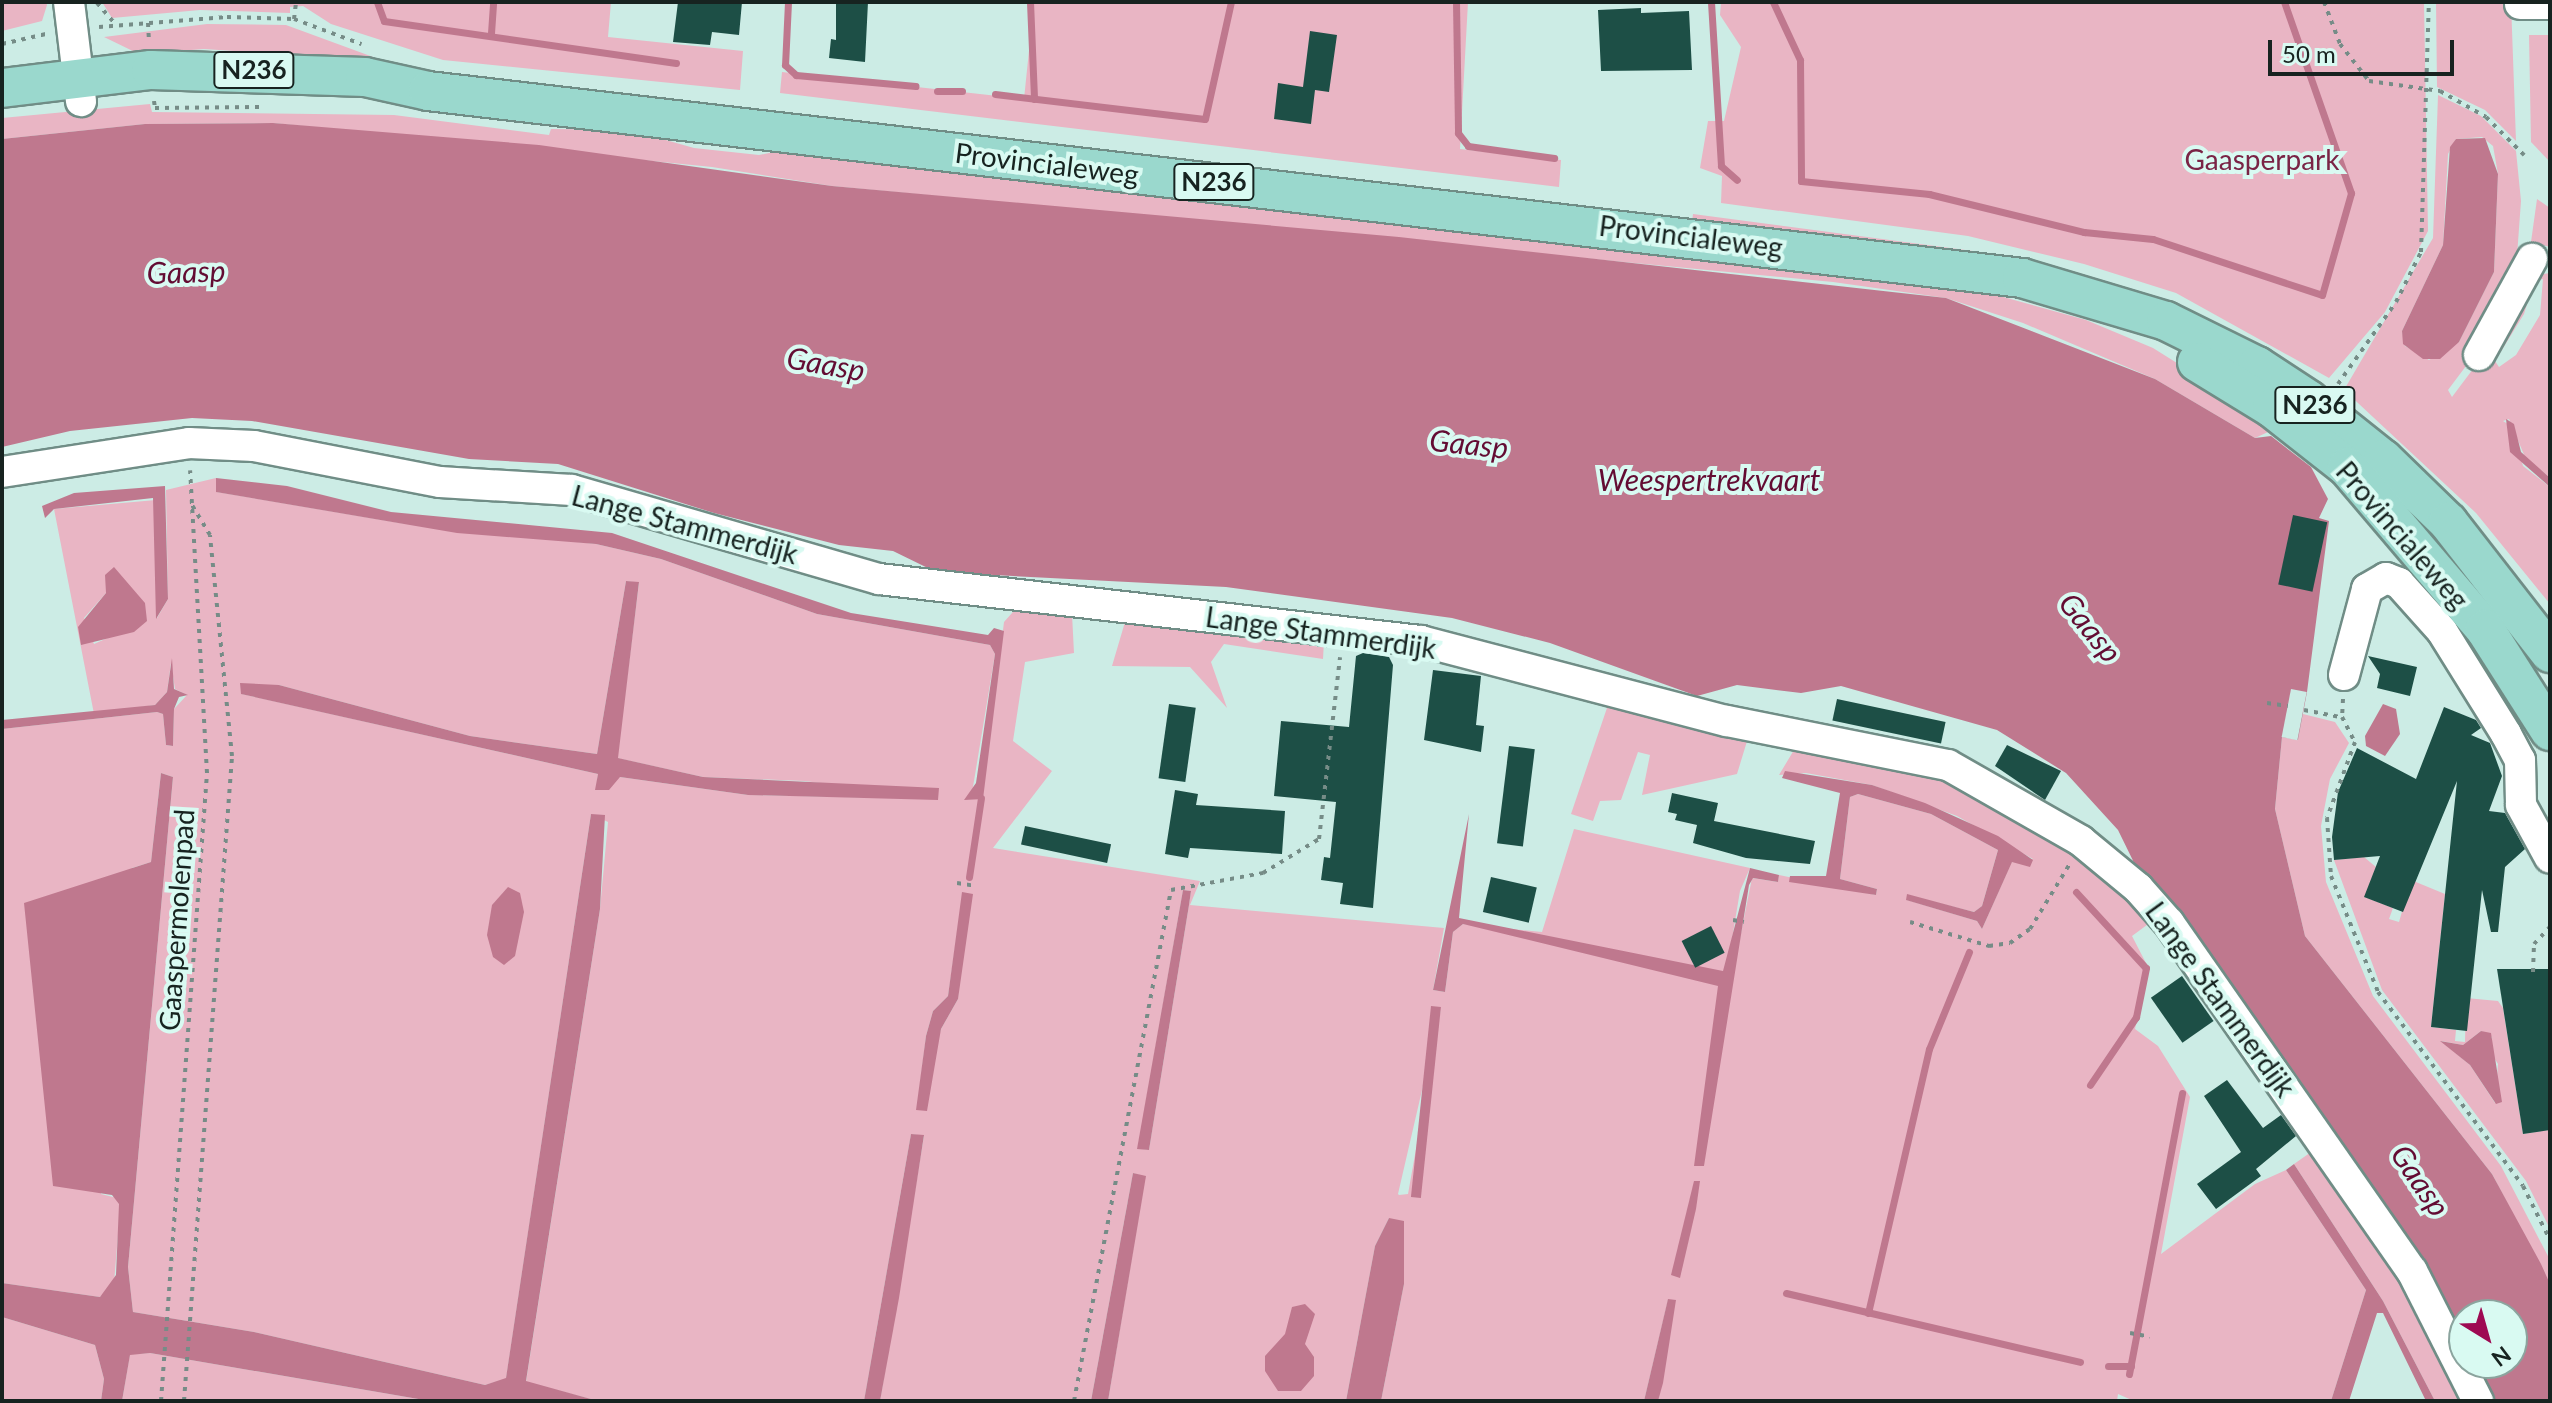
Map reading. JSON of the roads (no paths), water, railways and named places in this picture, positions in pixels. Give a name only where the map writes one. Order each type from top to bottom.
[{"type":"main road","name":"Provincialeweg","points":[[2,110],[151,70],[269,70],[365,77],[428,91],[1897,260],[2000,279],[2173,349],[2272,408],[2347,467],[2485,629],[2550,731]]},
{"type":"main road","name":"Provincialeweg","points":[[2,88],[80,89]]},
{"type":"main road","name":"Provincialeweg","points":[[2000,279],[2022,278],[2166,321],[2309,400],[2424,498],[2491,571],[2550,653]]},
{"type":"street","points":[[69,2],[80,89]]},
{"type":"street","points":[[2520,4],[2550,4]]},
{"type":"street","points":[[2479,355],[2532,259]]},
{"type":"street","name":"Lange Stammerdijk","points":[[2,472],[189,443],[254,446],[440,482],[572,490],[879,579],[1421,641],[1727,721],[1948,765],[2081,841],[2149,900],[2250,1035],[2412,1271],[2478,1401]]},
{"type":"street","points":[[2344,675],[2367,589],[2386,578],[2399,583],[2442,631],[2506,734],[2520,760],[2521,805],[2550,858]]},
{"type":"water","name":"Weespertrekvaart","points":[[273,123],[539,145],[832,186],[1399,237],[1946,298],[2155,379],[2255,438],[2271,436],[2311,467],[2328,499],[2319,518],[2329,521],[2307,692],[2298,740],[2282,737],[2275,809],[2305,936],[2492,1174],[2541,1264],[2550,1284],[2550,1401],[2492,1401],[2481,1379],[2528,1379],[2528,1299],[2448,1299],[2448,1313],[2426,1271],[2320,1112],[2188,929],[2141,877],[2118,830],[2066,773],[1997,730],[1841,686],[1801,693],[1737,685],[1697,696],[1550,643],[1452,618],[1226,587],[936,572],[893,551],[839,545],[714,513],[558,464],[469,459],[252,421],[192,418],[70,431],[2,447],[2,139],[145,124]]},
{"type":"water","points":[[2485,138],[2498,174],[2494,272],[2459,342],[2440,359],[2423,359],[2403,344],[2402,331],[2443,245],[2450,147],[2456,139]]},
{"type":"water","points":[[2506,419],[2514,424],[2521,452],[2550,478],[2550,487],[2510,452]]},
{"type":"water","points":[[216,478],[287,486],[391,512],[612,533],[851,613],[988,635],[994,628],[1004,631],[983,799],[964,800],[976,783],[995,654],[990,645],[817,614],[661,559],[596,544],[457,533],[216,492]]},
{"type":"water","points":[[165,486],[168,599],[156,619],[153,498],[54,509],[45,518],[42,506],[74,493]]},
{"type":"water","points":[[114,567],[145,603],[147,621],[134,632],[81,645],[78,627],[106,593],[105,575]]},
{"type":"water","points":[[626,581],[639,582],[618,758],[703,777],[939,788],[938,800],[748,795],[620,777],[609,790],[595,790],[598,774],[241,694],[240,683],[279,685],[470,736],[597,754]]},
{"type":"water","points":[[172,658],[174,689],[188,695],[179,697],[174,709],[173,746],[166,745],[163,714],[157,712],[2,729],[2,720],[155,705],[167,692]]},
{"type":"water","points":[[2383,704],[2396,709],[2400,734],[2385,756],[2366,746],[2365,736]]},
{"type":"water","points":[[1785,771],[1872,785],[1925,803],[1998,836],[2033,860],[2030,867],[2012,862],[1982,929],[1977,921],[1906,900],[1907,894],[1974,912],[1982,906],[1998,850],[1931,814],[1858,794],[1850,797],[1840,879],[1877,889],[1876,895],[1789,882],[1790,876],[1826,876],[1840,793],[1782,778]]},
{"type":"water","points":[[161,773],[173,777],[128,1267],[133,1312],[254,1332],[485,1385],[506,1378],[591,814],[605,815],[600,909],[526,1381],[598,1401],[430,1401],[150,1353],[130,1355],[122,1401],[101,1401],[104,1379],[95,1345],[2,1317],[2,1283],[100,1297],[116,1275],[119,1204],[112,1195],[53,1186],[24,903],[151,862]]},
{"type":"water","points":[[1469,814],[1459,918],[1723,971],[1750,868],[1779,875],[1778,882],[1753,878],[1749,885],[1704,1166],[1694,1166],[1718,986],[1463,924],[1453,932],[1445,992],[1433,990]]},
{"type":"water","points":[[508,887],[520,893],[524,912],[515,956],[504,965],[493,957],[487,935],[492,905]]},
{"type":"water","points":[[1183,890],[1191,891],[1149,1150],[1137,1149]]},
{"type":"water","points":[[962,892],[973,894],[958,999],[941,1029],[927,1111],[916,1110],[926,1036],[933,1011],[948,996]]},
{"type":"water","points":[[1431,1006],[1441,1007],[1421,1198],[1411,1197]]},
{"type":"water","points":[[2481,1031],[2491,1033],[2502,1102],[2496,1104],[2470,1065],[2440,1041],[2463,1045]]},
{"type":"water","points":[[911,1134],[924,1135],[899,1298],[880,1401],[864,1401]]},
{"type":"water","points":[[2294,1164],[2383,1301],[2435,1401],[2426,1401],[2383,1313],[2377,1313],[2349,1401],[2331,1401],[2366,1290],[2286,1170]]},
{"type":"water","points":[[1133,1173],[1146,1176],[1108,1401],[1091,1401]]},
{"type":"water","points":[[1694,1181],[1700,1181],[1680,1278],[1671,1275]]},
{"type":"water","points":[[1389,1218],[1404,1221],[1404,1284],[1381,1401],[1346,1401],[1375,1246]]},
{"type":"water","points":[[1668,1299],[1676,1300],[1663,1383],[1658,1401],[1644,1401]]},
{"type":"water","points":[[1305,1304],[1315,1314],[1305,1344],[1314,1357],[1314,1376],[1301,1391],[1278,1391],[1265,1371],[1265,1356],[1285,1334],[1292,1307]]},
{"type":"waterway","points":[[377,2],[384,21],[676,63]]},
{"type":"waterway","points":[[491,33],[493,2]]},
{"type":"waterway","points":[[788,2],[785,65],[796,75],[915,86]]},
{"type":"waterway","points":[[1030,2],[1034,99]]},
{"type":"waterway","points":[[995,94],[1205,119],[1231,2]]},
{"type":"waterway","points":[[1456,2],[1458,133],[1468,146],[1554,158]]},
{"type":"waterway","points":[[1711,2],[1721,166],[1737,180]]},
{"type":"waterway","points":[[1773,2],[1800,60],[1801,181],[1929,194],[2084,232],[2153,239],[2322,295],[2351,193],[2284,2]]},
{"type":"waterway","points":[[937,91],[962,91]]},
{"type":"waterway","points":[[969,877],[981,798]]},
{"type":"waterway","points":[[2076,892],[2146,968],[2136,1017],[2090,1085]]},
{"type":"waterway","points":[[1868,1313],[1929,1049],[1969,952]]},
{"type":"waterway","points":[[2129,1374],[2182,1093]]},
{"type":"waterway","points":[[1786,1293],[2080,1362]]},
{"type":"waterway","points":[[2108,1366],[2131,1366]]},
{"type":"park label","name":"Gaasperpark","points":[[2262,159]]},
{"type":"water label","name":"Gaasp","points":[[186,271]]},
{"type":"water label","name":"Gaasp","points":[[826,363]]},
{"type":"water label","name":"Gaasp","points":[[1469,443]]},
{"type":"water label","name":"Gaasp","points":[[2091,627]]},
{"type":"water label","name":"Gaasp","points":[[2421,1180]]}]
